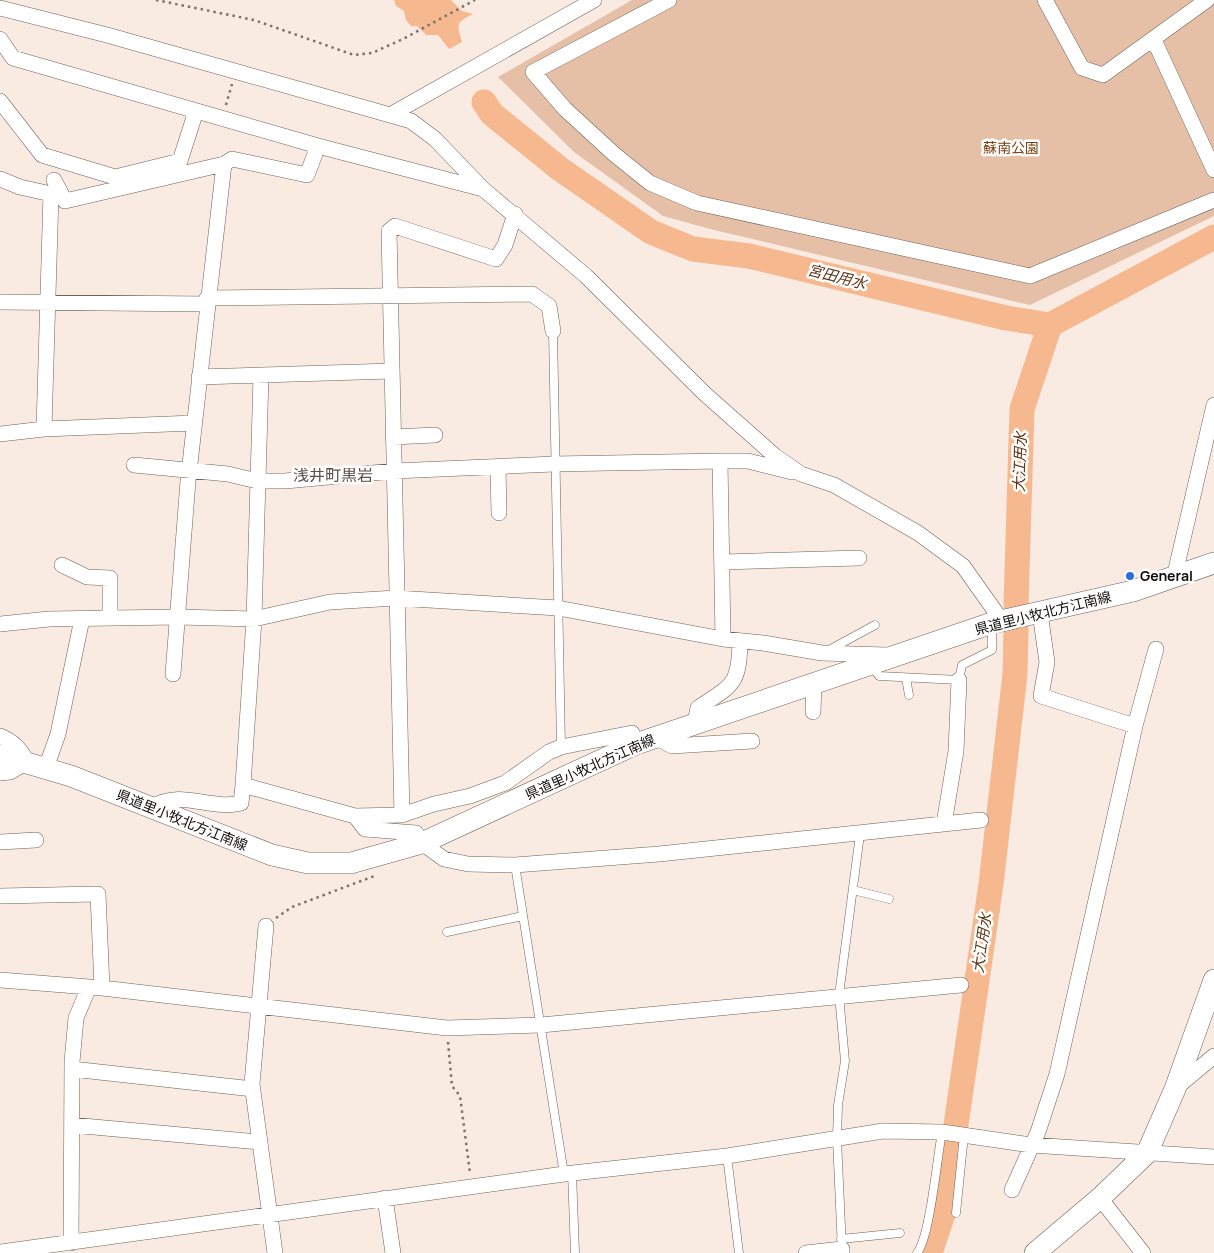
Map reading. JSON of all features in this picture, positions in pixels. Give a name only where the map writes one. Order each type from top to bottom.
[{"type":"main road","name":"県道里小牧北方江南線","points":[[0,755],[36,765],[264,852],[308,863],[351,863],[376,858],[422,843],[645,741],[997,622],[1086,604],[1174,578],[1214,563]]},
{"type":"main road","points":[[1035,1253],[1100,1198],[1147,1153],[1174,1089],[1214,980]]},
{"type":"street","points":[[390,115],[594,0]]},
{"type":"street","points":[[669,0],[533,72],[566,109],[642,177],[697,202],[1030,276],[1214,200]]},
{"type":"street","points":[[1045,0],[1082,68],[1103,75],[1207,0]]},
{"type":"street","points":[[0,8],[236,71],[411,121],[435,139],[483,189],[515,214],[586,276],[705,394],[775,456],[801,474]]},
{"type":"street","points":[[1154,40],[1214,170]]},
{"type":"street","points":[[2,45],[13,58],[318,146],[483,189]]},
{"type":"street","points":[[0,101],[42,154],[115,177],[180,161],[196,111]]},
{"type":"street","points":[[54,180],[65,201],[224,164],[232,159],[307,175],[318,146]]},
{"type":"street","points":[[173,674],[189,471],[224,164]]},
{"type":"street","points":[[0,179],[20,187],[50,194],[44,429]]},
{"type":"street","points":[[402,815],[389,231],[395,226],[496,259],[506,245],[515,214]]},
{"type":"street","points":[[0,302],[207,301],[390,295],[532,294],[549,306],[553,331]]},
{"type":"street","points":[[199,377],[392,371]]},
{"type":"street","points":[[151,808],[165,800],[179,799],[232,806],[241,803],[254,619],[261,376]]},
{"type":"street","points":[[1174,578],[1214,406]]},
{"type":"street","points":[[0,434],[44,429],[194,423]]},
{"type":"street","points":[[393,437],[435,435]]},
{"type":"street","points":[[720,461],[723,640]]},
{"type":"street","points":[[134,465],[228,474],[257,482],[394,471],[554,464],[748,461],[801,474],[834,485],[918,533],[963,566],[997,622]]},
{"type":"street","points":[[498,467],[499,513]]},
{"type":"street","points":[[723,562],[859,558]]},
{"type":"street","points":[[62,565],[87,577],[110,578],[110,618]]},
{"type":"street","points":[[0,624],[49,619],[178,617],[254,619],[330,602],[396,598],[558,608],[723,640],[822,653],[897,655]]},
{"type":"street","points":[[1040,613],[1047,662],[1041,696],[1135,726]]},
{"type":"street","points":[[0,773],[36,765],[58,734],[82,619]]},
{"type":"street","points":[[695,724],[698,708],[730,686],[740,669],[740,641]]},
{"type":"street","points":[[1012,1190],[1038,1132],[1057,1074],[1135,726],[1156,650]]},
{"type":"street","points":[[944,824],[956,751],[959,680]]},
{"type":"street","points":[[813,712],[814,683]]},
{"type":"street","points":[[243,785],[355,816],[402,815],[434,804],[470,796],[505,783],[549,752],[561,747],[632,733],[645,741],[672,746],[752,741]]},
{"type":"street","points":[[0,736],[8,739],[36,765]]},
{"type":"street","points":[[355,816],[365,829],[416,832],[422,843],[444,859],[468,864],[515,865],[658,854],[981,820]]},
{"type":"street","points":[[0,842],[36,840]]},
{"type":"street","points":[[0,896],[98,894],[95,988],[76,1018],[72,1069],[71,1243]]},
{"type":"street","points":[[266,926],[253,1089],[275,1253]]},
{"type":"street","points":[[0,980],[95,988],[447,1028],[541,1025],[962,984]]},
{"type":"street","points":[[1174,1089],[1214,1056]]},
{"type":"street","points":[[72,1069],[253,1089]]},
{"type":"street","points":[[72,1124],[259,1142]]},
{"type":"street","points":[[0,1252],[385,1198],[726,1156],[883,1132],[942,1133],[1031,1145],[1214,1158]]},
{"type":"street","points":[[385,1198],[393,1253]]},
{"type":"street","points":[[1100,1198],[1142,1253]]},
{"type":"street","points":[[806,1253],[842,1247]]},
{"type":"lane","points":[[553,331],[554,464],[561,747]]},
{"type":"lane","points":[[870,664],[880,676],[959,680],[962,665],[992,650],[997,622]]},
{"type":"lane","points":[[822,653],[875,624]]},
{"type":"lane","points":[[906,678],[909,695]]},
{"type":"lane","points":[[860,834],[839,995],[845,1061],[838,1105],[837,1139],[842,1247],[900,1232]]},
{"type":"lane","points":[[515,865],[568,1174],[576,1253]]},
{"type":"lane","points":[[853,890],[890,898]]},
{"type":"lane","points":[[447,932],[524,916]]},
{"type":"lane","points":[[917,1253],[922,1247],[927,1223],[942,1133]]},
{"type":"lane","points":[[956,1213],[963,1135]]},
{"type":"lane","points":[[726,1156],[739,1253]]},
{"type":"path","points":[[156,0],[254,20],[354,55],[372,53],[475,0]]},
{"type":"path","points":[[222,119],[236,71]]},
{"type":"path","points":[[266,926],[292,907],[385,872]]},
{"type":"path","points":[[447,1028],[452,1086],[460,1096],[473,1187]]},
{"type":"green space","name":"蘇南公園","points":[[632,0],[1214,0],[1214,216],[1030,305],[710,229],[663,216],[574,152],[498,77]]},
{"type":"shaded area","points":[[394,0],[451,0],[462,11],[473,14],[460,22],[459,31],[462,42],[449,49],[438,35],[426,35],[417,26],[411,26],[406,20],[404,11],[396,6]]},
{"type":"waterway","name":"宮田用水","points":[[484,102],[492,114],[560,169],[651,232],[693,249],[749,256],[1006,318],[1050,325],[1214,237]]},
{"type":"waterway","name":"大江用水","points":[[1016,604],[1022,409],[1050,325]]},
{"type":"waterway","name":"大江用水","points":[[930,1253],[943,1214],[991,884],[1015,674],[1016,630]]},
{"type":"place","name":"General","points":[[1130,576]]},
{"type":"district","name":"浅井町黒岩","points":[[333,475]]}]
